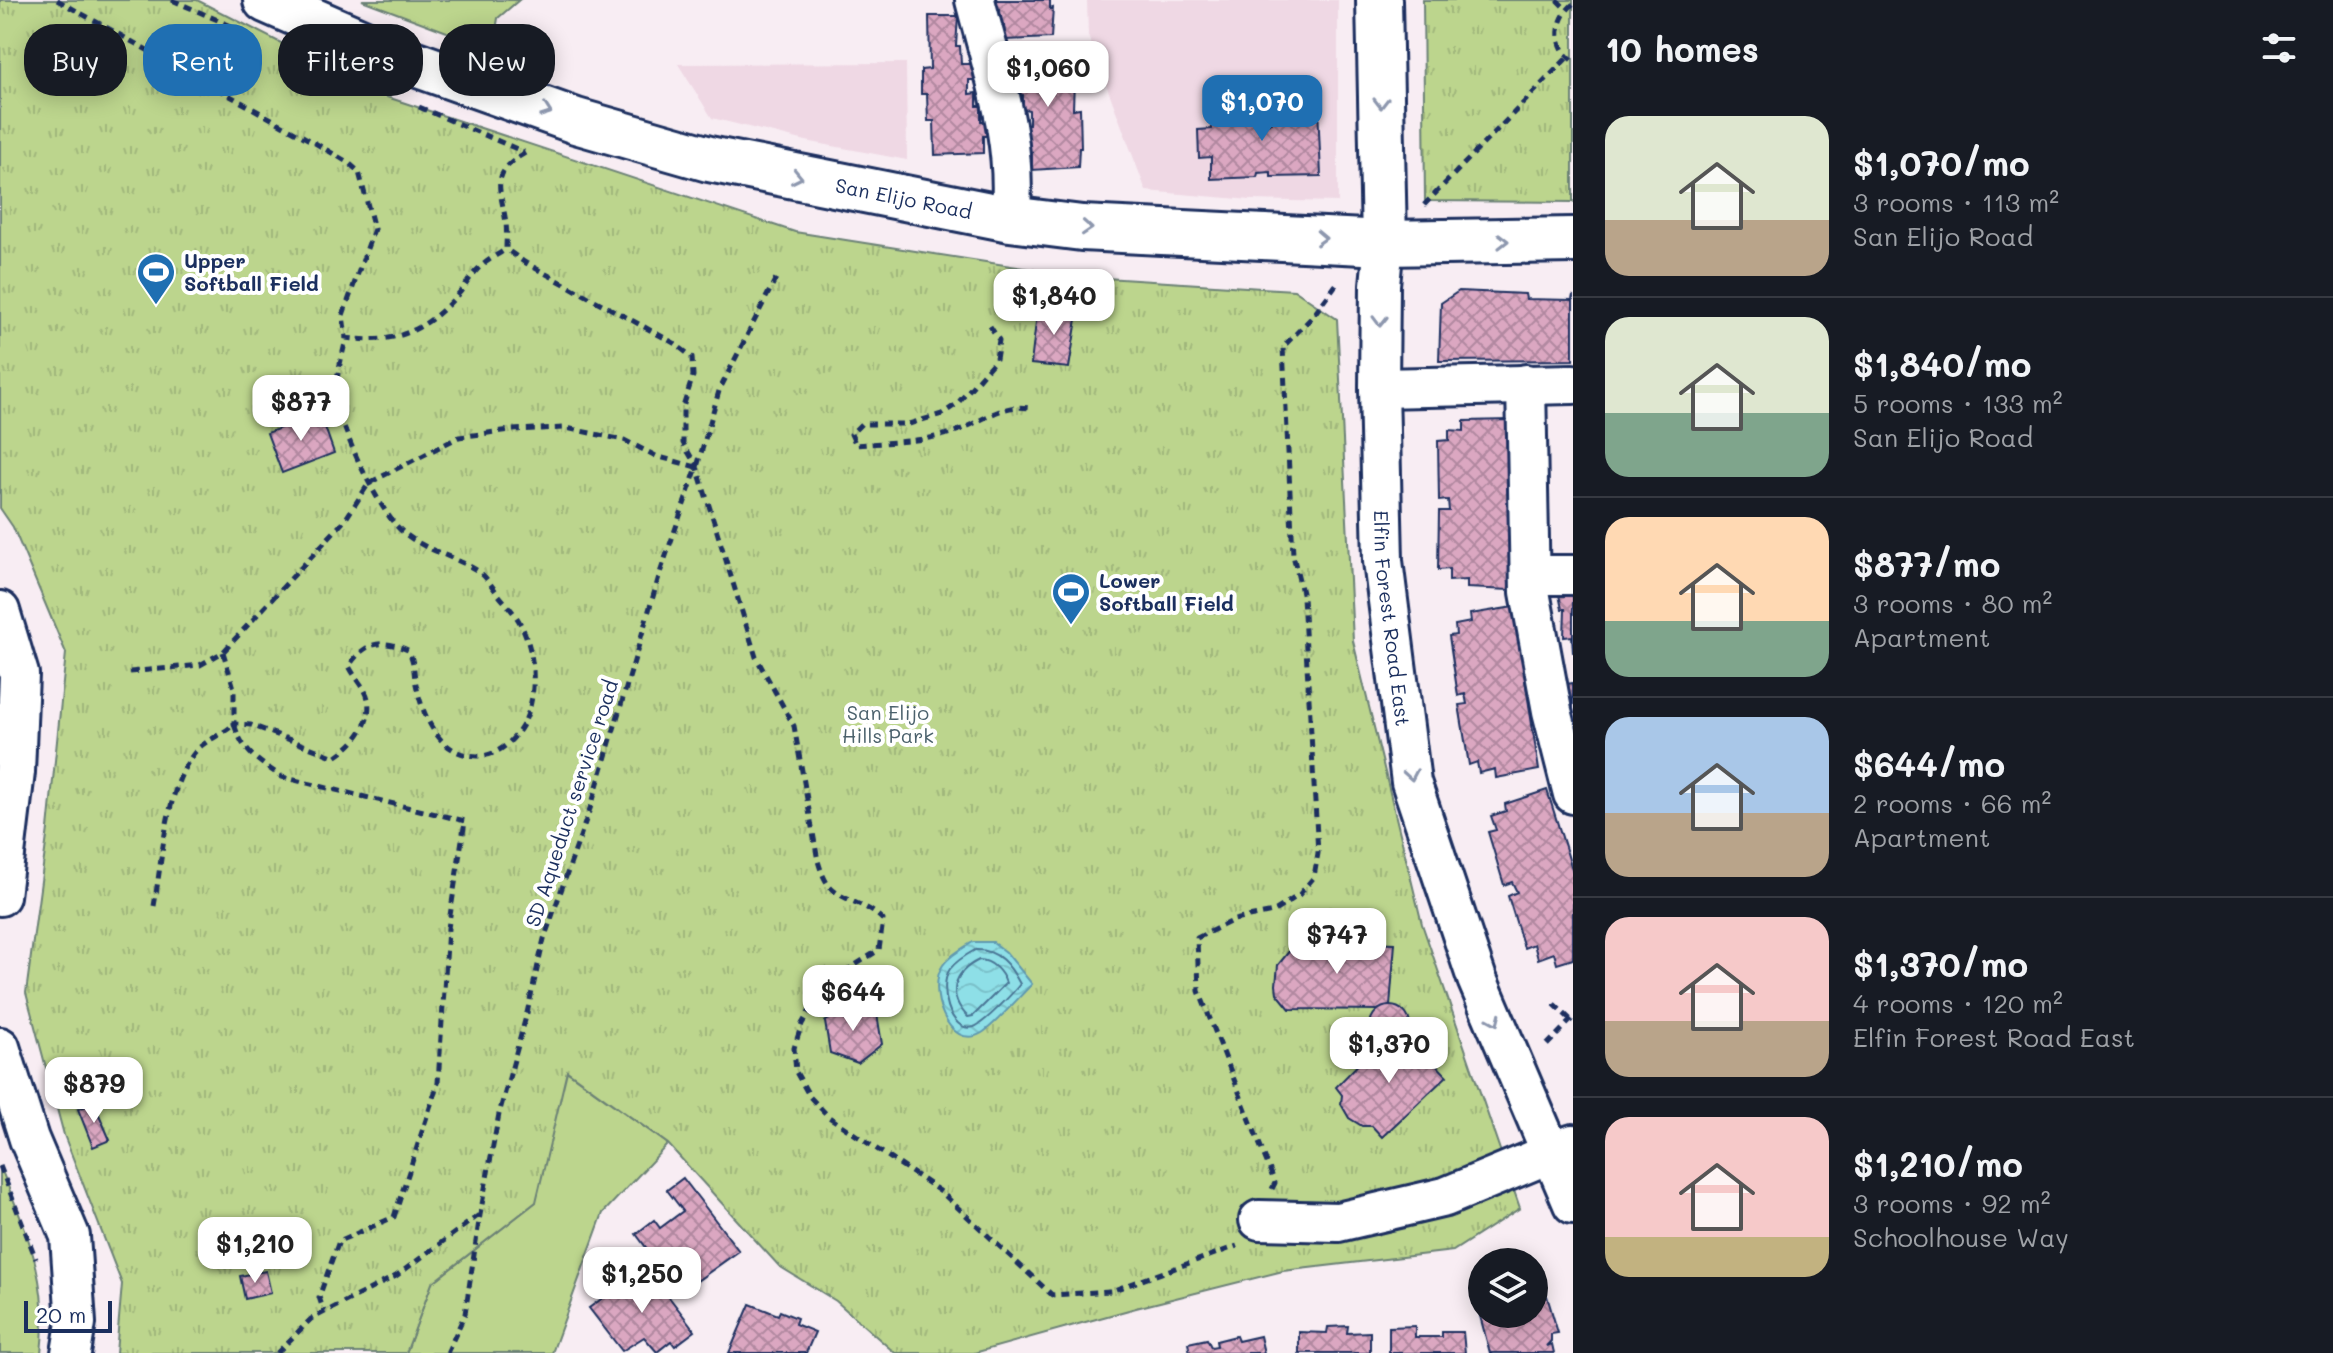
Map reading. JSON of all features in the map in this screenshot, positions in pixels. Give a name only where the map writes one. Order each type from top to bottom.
[{"type":"main road","name":"San Elijo Road","points":[[266,0],[396,57],[576,121],[709,159],[1010,219],[1082,228],[1384,243],[1573,240]]},
{"type":"main road","name":"Elfin Forest Road East","points":[[1379,0],[1384,243]]},
{"type":"street","points":[[975,0],[1007,125],[1014,185],[1010,219]]},
{"type":"street","name":"Elfin Forest Road East","points":[[1384,243],[1380,285],[1379,388],[1383,561],[1411,782],[1477,979],[1562,1148],[1573,1204]]},
{"type":"street","points":[[1526,384],[1530,592],[1552,711],[1573,794]]},
{"type":"street","points":[[1379,388],[1573,384]]},
{"type":"street","points":[[1530,575],[1573,575]]},
{"type":"street","points":[[0,611],[10,674],[8,735],[15,772],[0,896]]},
{"type":"street","points":[[0,1047],[29,1139],[70,1236],[76,1323],[71,1353]]},
{"type":"street","points":[[1250,1232],[1338,1222],[1445,1197],[1562,1148]]},
{"type":"path","points":[[57,0],[349,163],[359,172],[374,229],[343,315],[346,338],[336,392],[340,416],[369,483],[395,524],[420,544],[481,573],[520,623],[534,669],[527,718],[512,741],[489,756],[471,756],[448,747],[438,738],[429,723],[415,682],[415,662],[408,650],[394,644],[375,643],[357,654],[349,666],[368,697],[369,715],[359,736],[349,748],[335,757],[251,725],[234,724],[197,750],[182,770],[174,792],[154,906]]},
{"type":"path","points":[[1557,0],[1567,10]]},
{"type":"path","points":[[1424,205],[1570,59],[1561,49],[1558,28],[1573,4]]},
{"type":"path","points":[[506,249],[506,224],[499,195],[500,175],[511,161],[525,153]]},
{"type":"path","points":[[346,338],[368,341],[395,339],[411,332],[436,315],[476,270],[506,249]]},
{"type":"path","points":[[506,249],[524,262],[674,343],[692,357],[693,376],[683,407],[683,443],[697,467],[756,657],[794,726],[818,861],[824,878],[833,890],[871,908],[883,920],[879,950],[838,976],[813,1005],[802,1024],[794,1048],[796,1072],[810,1097],[829,1117],[941,1192],[1052,1295],[1111,1291],[1250,1232],[1275,1183],[1199,991],[1197,938],[1234,920],[1273,912],[1299,895],[1314,877],[1318,853],[1303,597],[1293,555],[1283,347],[1313,316],[1338,282]]},
{"type":"path","name":"SD Aqueduct service road","points":[[447,1353],[465,1314],[499,1114],[544,939],[593,800],[660,573],[697,467],[719,391],[776,278]]},
{"type":"path","points":[[990,326],[999,340],[996,359],[957,404],[942,414],[909,424],[861,424],[851,434],[856,445],[956,432],[1014,405],[1029,408]]},
{"type":"path","points":[[130,672],[200,665],[223,652],[345,520],[369,483],[459,437],[510,430],[566,428],[624,440],[656,456],[697,467]]},
{"type":"path","points":[[223,652],[234,688],[234,724],[241,744],[257,760],[282,777],[465,821],[448,928],[438,1083],[394,1217],[339,1241],[319,1297],[324,1312]]},
{"type":"path","points":[[1547,1045],[1572,1020],[1554,1004]]},
{"type":"path","points":[[0,1166],[38,1269]]},
{"type":"path","points":[[277,1353],[311,1319],[396,1276],[480,1215]]},
{"type":"shaded area","points":[[1087,0],[1338,0],[1338,202],[1251,200],[1146,191],[1088,36]]},
{"type":"shaded area","points":[[906,63],[907,160],[806,141],[712,118],[678,64]]},
{"type":"green space","name":"San Elijo Hills Park","points":[[0,0],[197,0],[244,24],[143,24],[143,96],[262,96],[262,33],[278,41],[278,96],[385,96],[795,232],[1074,276],[1294,290],[1337,319],[1353,641],[1422,924],[1520,1208],[1453,1251],[1283,1271],[974,1353],[895,1353],[836,1301],[779,1266],[668,1144],[567,1071],[536,1202],[432,1283],[406,1353],[116,1353],[122,1284],[64,1135],[26,993],[48,829],[66,653],[13,527],[0,508]]},
{"type":"green space","points":[[362,0],[519,0],[498,18],[497,24],[439,24],[439,29]]},
{"type":"green space","points":[[1423,0],[1573,0],[1573,202],[1425,201]]},
{"type":"green space","points":[[538,1000],[568,1072],[668,1144],[603,1213],[552,1353],[406,1353],[432,1283],[536,1202]]},
{"type":"green space","points":[[0,1166],[27,1235],[39,1279],[43,1327],[41,1353],[0,1353]]},
{"type":"water","points":[[973,942],[993,942],[1006,952],[1032,984],[988,1029],[970,1037],[959,1034],[950,1026],[943,1015],[937,988],[943,965]]},
{"type":"building","points":[[995,0],[1050,0],[1050,9],[1053,8],[1051,38],[1005,40],[1000,9],[995,10]]},
{"type":"building","points":[[929,16],[958,16],[956,46],[960,46],[961,64],[973,64],[974,80],[969,80],[969,94],[977,93],[981,121],[987,121],[983,153],[935,155],[934,121],[928,121],[927,94],[921,94],[921,70],[930,69]]},
{"type":"building","points":[[1064,49],[1062,80],[1074,80],[1073,109],[1080,108],[1078,167],[1032,170],[1032,152],[1027,153],[1025,138],[1029,110],[1023,109],[1023,95],[1018,95],[1018,80],[1013,80],[1013,66],[1017,66],[1017,50]]},
{"type":"building","points":[[1254,107],[1254,124],[1271,123],[1271,108],[1318,107],[1321,176],[1271,177],[1271,172],[1258,173],[1257,177],[1211,179],[1211,157],[1199,158],[1198,130],[1212,129],[1211,109]]},
{"type":"building","points":[[1459,291],[1525,294],[1526,299],[1572,300],[1573,295],[1573,360],[1439,361],[1441,303]]},
{"type":"building","points":[[1038,305],[1078,313],[1069,368],[1031,364]]},
{"type":"building","points":[[320,413],[334,453],[282,473],[267,433]]},
{"type":"building","points":[[1509,420],[1510,590],[1467,588],[1467,580],[1449,581],[1449,569],[1438,570],[1439,511],[1449,511],[1448,500],[1439,501],[1438,441],[1449,440],[1449,430],[1464,431],[1464,421]]},
{"type":"building","points":[[1558,590],[1573,590],[1573,653],[1572,636],[1564,637],[1565,609],[1562,609]]},
{"type":"building","points":[[1514,607],[1539,770],[1496,778],[1495,769],[1479,773],[1477,762],[1469,765],[1459,705],[1467,704],[1465,694],[1458,696],[1449,636],[1456,635],[1455,625],[1471,622],[1470,614]]},
{"type":"building","points":[[1573,683],[1573,720],[1561,685]]},
{"type":"building","points":[[1547,790],[1573,872],[1573,959],[1557,964],[1554,953],[1538,959],[1534,944],[1524,948],[1508,896],[1517,892],[1512,882],[1504,885],[1488,832],[1496,830],[1491,816],[1506,811],[1505,804]]},
{"type":"building","points":[[1292,940],[1395,943],[1390,1006],[1378,1010],[1290,1009],[1277,993],[1276,985],[1278,965],[1291,949]]},
{"type":"building","points":[[849,1003],[877,1014],[882,1044],[858,1063],[830,1053],[825,1022]]},
{"type":"building","points":[[1390,1006],[1404,1012],[1410,1026],[1404,1040],[1390,1046],[1376,1040],[1370,1026],[1376,1012]]},
{"type":"building","points":[[1408,1035],[1447,1076],[1382,1137],[1372,1126],[1362,1126],[1349,1118],[1341,1104],[1342,1095],[1336,1087],[1379,1043],[1392,1047],[1399,1045]]},
{"type":"building","points":[[94,1103],[110,1140],[93,1147],[78,1109]]},
{"type":"building","points":[[683,1178],[739,1251],[680,1293],[636,1234],[654,1220],[660,1228],[683,1211],[667,1190]]},
{"type":"building","points":[[646,1267],[695,1331],[675,1346],[671,1341],[657,1352],[644,1337],[622,1351],[589,1308],[631,1282],[634,1286],[638,1283],[633,1276]]},
{"type":"building","points":[[266,1271],[271,1293],[245,1299],[240,1276]]},
{"type":"building","points":[[1548,1299],[1558,1333],[1551,1334],[1551,1341],[1546,1346],[1552,1344],[1554,1353],[1490,1353],[1483,1328],[1548,1328]]},
{"type":"building","points":[[750,1304],[778,1315],[780,1311],[797,1318],[795,1324],[815,1332],[806,1353],[729,1353]]},
{"type":"building","points":[[1348,1326],[1347,1333],[1370,1332],[1370,1353],[1299,1353],[1299,1332],[1327,1333],[1328,1327]]},
{"type":"building","points":[[1415,1326],[1415,1337],[1442,1337],[1442,1332],[1463,1332],[1465,1353],[1389,1353],[1389,1327]]},
{"type":"building","points":[[1236,1336],[1238,1341],[1260,1336],[1264,1353],[1190,1353],[1188,1343],[1207,1339],[1211,1347],[1217,1346],[1216,1341]]},
{"type":"place","name":"Upper Softball Field","points":[[156,306]]},
{"type":"place","name":"Lower Softball Field","points":[[1071,626]]}]
